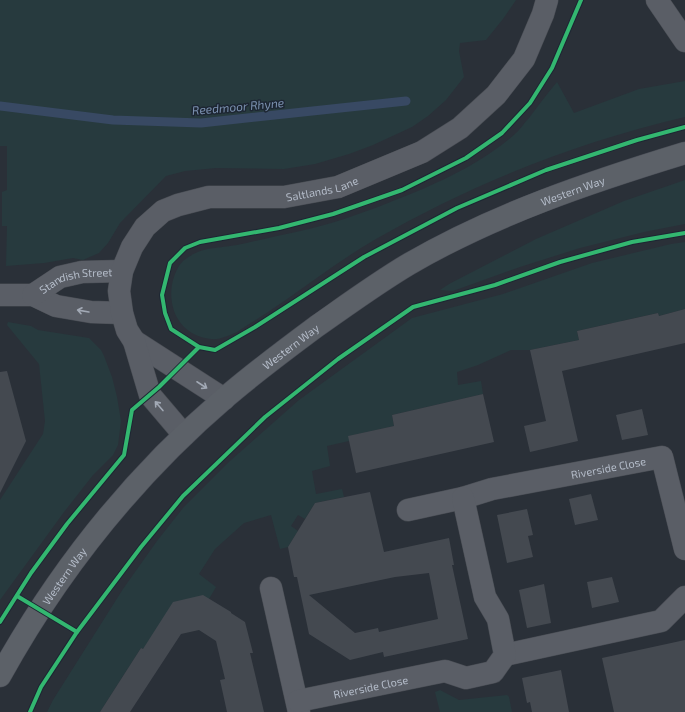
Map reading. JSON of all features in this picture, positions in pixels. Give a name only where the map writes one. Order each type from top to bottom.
[{"type":"main road","name":"Western Way","points":[[0,676],[15,649],[65,573],[118,506],[184,436],[224,399],[283,350],[338,311],[411,264],[472,232],[537,203],[585,185],[685,153]]},
{"type":"street","name":"Saltlands Lane","points":[[184,436],[150,395],[134,341],[127,330],[122,313],[119,291],[122,271],[132,247],[145,227],[163,211],[178,205],[209,197],[284,197],[338,187],[422,152],[460,128],[496,95],[524,59],[543,14],[547,0]]},
{"type":"street","points":[[657,0],[685,41]]},
{"type":"street","name":"Standish Street","points":[[33,295],[60,277],[82,272],[122,271]]},
{"type":"street","name":"Standish Street","points":[[0,295],[33,295],[56,306],[91,312],[122,313]]},
{"type":"street","points":[[134,341],[224,399]]},
{"type":"street","name":"Riverside Close","points":[[408,510],[463,498],[492,489],[662,457],[685,549]]},
{"type":"street","points":[[463,498],[485,597],[498,619],[505,655],[661,621],[685,597]]},
{"type":"street","name":"Riverside Close","points":[[271,588],[298,707],[444,671],[466,678],[493,672],[505,655]]},
{"type":"green space","points":[[0,0],[516,0],[486,40],[460,43],[459,51],[464,77],[446,100],[428,116],[412,127],[373,145],[315,164],[284,169],[216,168],[185,171],[166,176],[120,223],[108,243],[99,253],[83,260],[73,258],[44,263],[6,266],[7,226],[2,226],[2,192],[7,190],[7,146],[0,146]]},
{"type":"green space","points":[[685,81],[685,117],[645,127],[565,152],[487,183],[450,200],[362,247],[237,332],[218,339],[200,337],[191,332],[178,319],[174,310],[171,290],[176,272],[183,261],[190,256],[203,250],[237,245],[331,223],[354,216],[438,182],[486,156],[519,131],[557,82],[574,113],[639,89]]},
{"type":"green space","points":[[685,180],[685,224],[644,232],[580,248],[520,267],[453,291],[440,290],[536,239],[624,201]]},
{"type":"green space","points":[[685,242],[685,309],[659,316],[658,313],[621,321],[621,323],[613,325],[612,323],[577,331],[579,340],[530,350],[511,350],[478,365],[457,372],[458,385],[481,381],[483,394],[392,415],[394,426],[349,436],[349,441],[327,446],[330,466],[312,471],[316,494],[342,489],[344,497],[315,503],[305,519],[298,515],[291,526],[298,531],[288,547],[280,549],[271,515],[244,523],[215,549],[199,574],[216,587],[209,599],[143,649],[141,648],[100,712],[47,712],[53,700],[123,589],[157,541],[183,508],[230,461],[299,400],[412,318],[503,294],[592,263]]},
{"type":"green space","points":[[8,322],[31,326],[38,330],[89,338],[101,350],[104,356],[112,377],[121,421],[118,445],[113,455],[93,475],[64,512],[0,600],[0,500],[43,434],[45,421],[39,364],[7,325]]},
{"type":"green space","points":[[440,690],[459,700],[507,695],[509,697],[512,712],[440,712],[435,692]]},
{"type":"building","points":[[685,309],[685,343],[562,371],[578,441],[530,452],[524,426],[546,421],[530,350],[579,340],[577,331],[658,313],[659,316]]},
{"type":"building","points":[[7,371],[26,441],[0,493],[0,372]]},
{"type":"building","points":[[483,394],[494,442],[356,473],[348,436],[394,426],[392,415]]},
{"type":"building","points":[[642,409],[648,435],[622,440],[616,415]]},
{"type":"building","points":[[370,492],[384,552],[449,538],[454,565],[452,565],[468,639],[384,657],[383,652],[350,660],[309,634],[297,577],[294,577],[288,547],[315,503]],"holes":[[[429,573],[438,619],[379,632],[378,628],[355,633],[309,595],[395,577]]]},
{"type":"building","points":[[591,494],[598,520],[575,525],[569,499]]},
{"type":"building","points":[[527,509],[533,535],[528,536],[533,557],[507,563],[497,515]]},
{"type":"building","points":[[612,577],[619,602],[592,608],[587,582]]},
{"type":"building","points":[[544,584],[551,623],[527,628],[519,590]]},
{"type":"building","points":[[203,595],[245,622],[253,653],[250,653],[264,712],[227,712],[220,680],[225,679],[216,641],[199,630],[181,634],[130,712],[100,712],[141,648],[143,649],[173,602]]},
{"type":"building","points":[[685,640],[685,712],[614,712],[602,658]]},
{"type":"building","points":[[561,670],[569,712],[532,712],[530,702],[527,703],[522,678]]},
{"type":"waterway","name":"Reedmoor Rhyne","points":[[0,106],[113,120],[201,123],[406,101]]},
{"type":"cycle path","points":[[581,0],[552,68],[530,103],[502,133],[466,158],[402,190],[333,214],[279,228],[200,242],[185,248],[170,263],[162,295],[165,313],[171,329],[199,347],[215,350],[255,327],[364,257],[457,208],[546,170],[637,140],[685,127]]},
{"type":"cycle path","points":[[30,712],[41,687],[77,632],[141,547],[183,496],[265,417],[338,359],[413,307],[495,285],[560,262],[632,242],[685,233]]},
{"type":"cycle path","points":[[0,622],[31,573],[67,524],[124,455],[132,410],[159,387],[199,347]]},
{"type":"cycle path","points":[[17,596],[77,632]]}]
